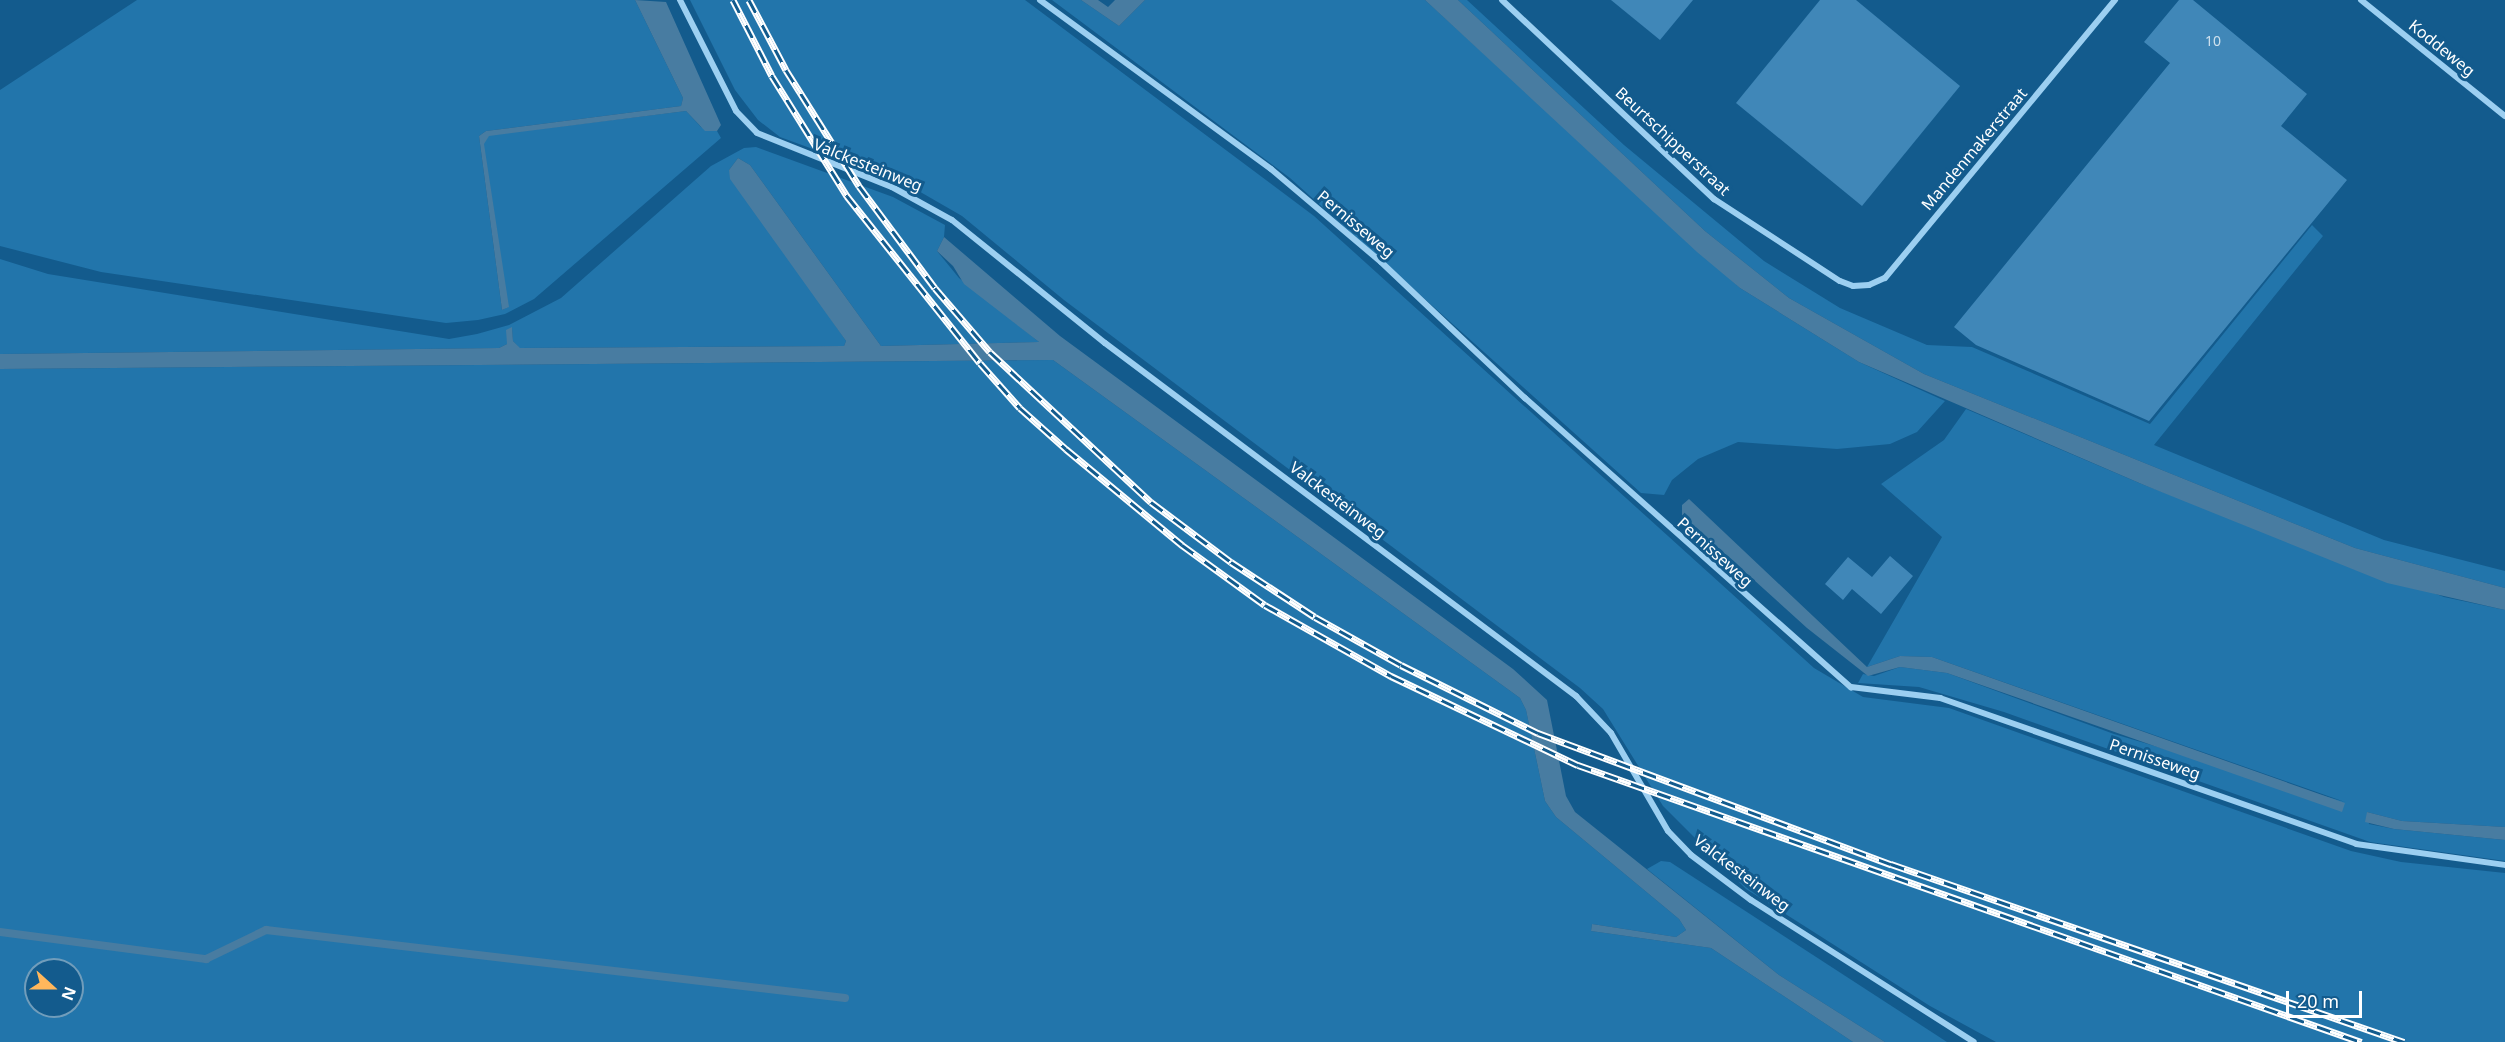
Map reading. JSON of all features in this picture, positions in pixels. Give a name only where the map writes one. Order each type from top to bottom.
[{"type":"street","name":"Valckesteinweg","points":[[680,0],[736,111],[757,133],[892,187],[952,220],[1105,343],[1576,696],[1611,733],[1668,831],[1691,855],[1751,900],[1974,1042]]},
{"type":"street","name":"Pernisseweg","points":[[1040,0],[1271,169],[1372,254],[1604,469],[1851,687],[1940,698],[2356,844],[2505,865]]},
{"type":"street","name":"Beurtschipperstraat","points":[[1502,0],[1714,199],[1840,281]]},
{"type":"street","name":"Mandenmakerstraat","points":[[1840,281],[1869,285],[1886,278],[2115,0]]},
{"type":"street","name":"Koddeweg","points":[[2361,0],[2505,116]]},
{"type":"shaded area","points":[[137,0],[635,0],[683,98],[681,106],[486,131],[479,136],[502,310],[508,307],[483,144],[489,135],[686,111],[701,127],[717,131],[721,138],[534,299],[505,314],[478,320],[446,323],[101,272],[0,246],[0,90]]},
{"type":"shaded area","points":[[635,0],[666,2],[721,125],[717,131],[705,131],[686,111],[489,136],[484,144],[509,307],[502,310],[479,136],[486,131],[681,106],[683,98]]},
{"type":"shaded area","points":[[690,0],[1025,0],[1314,216],[1814,668],[1863,697],[1949,708],[2351,851],[2401,862],[2505,873],[2505,1042],[1996,1042],[1930,1006],[1746,889],[1663,806],[1603,709],[1580,688],[1064,300],[962,216],[903,182],[780,137],[758,120],[735,90]]},
{"type":"shaded area","points":[[1052,0],[1081,0],[1119,26],[1145,0],[1425,0],[1740,288],[1859,362],[1945,401],[1917,432],[1890,444],[1837,449],[1738,442],[1698,459],[1672,480],[1664,495],[1641,493],[1290,178]]},
{"type":"shaded area","points":[[1081,0],[1098,0],[1108,7],[1115,0],[1145,0],[1119,26]]},
{"type":"shaded area","points":[[1425,0],[1458,0],[1705,231],[1789,298],[1924,374],[2355,548],[2505,588],[2505,610],[2387,583],[2144,485],[1859,362],[1740,288],[1697,252]]},
{"type":"shaded area","points":[[1458,0],[1467,0],[1624,145],[1764,261],[1840,308],[1927,345],[1972,347],[2150,424],[2312,225],[2323,236],[2154,445],[2384,540],[2505,571],[2505,588],[2355,548],[1924,374],[1789,298],[1705,231]]},
{"type":"shaded area","points":[[756,147],[893,197],[945,225],[944,237],[937,251],[959,278],[1039,342],[881,346],[750,165],[738,158],[729,170],[846,341],[844,346],[519,348],[513,341],[512,328],[507,344],[499,348],[0,354],[0,259],[48,274],[449,339],[477,334],[509,325],[561,298],[711,166],[744,148]]},
{"type":"shaded area","points":[[738,158],[750,165],[881,346],[1039,342],[964,284],[953,266],[937,251],[944,237],[1060,336],[1513,669],[1547,700],[1566,796],[1575,812],[1779,975],[1885,1042],[1853,1042],[1711,948],[1591,931],[1592,924],[1676,937],[1686,930],[1679,919],[1556,817],[1545,801],[1526,710],[1520,698],[1053,360],[0,369],[0,354],[499,348],[507,344],[506,330],[512,327],[513,341],[520,348],[844,346],[846,341],[730,179],[729,170]]},
{"type":"shaded area","points":[[1053,360],[1520,698],[1526,710],[1545,801],[1556,817],[1679,919],[1686,930],[1676,937],[1592,924],[1591,931],[1711,948],[1853,1042],[0,1042],[0,369]]},
{"type":"shaded area","points":[[1966,409],[2144,485],[2444,597],[2505,610],[2505,827],[2402,821],[2367,812],[2369,824],[2394,829],[2505,840],[2505,861],[2370,842],[2004,712],[1919,687],[1858,683],[1863,674],[1874,676],[1900,667],[1947,673],[2114,734],[2345,802],[1932,657],[1900,656],[1867,667],[1942,537],[1881,484],[1944,440]]},
{"type":"shaded area","points":[[1689,499],[1867,667],[1900,656],[1932,657],[2345,803],[2342,812],[1947,673],[1900,667],[1868,676],[1807,628],[1682,515],[1682,505]]},
{"type":"shaded area","points":[[2367,812],[2402,821],[2505,827],[2505,840],[2394,829],[2365,822]]},
{"type":"shaded area","points":[[1661,861],[1670,862],[1947,1042],[1885,1042],[1779,975],[1647,869]]},
{"type":"building","points":[[1611,0],[1693,0],[1660,40]]},
{"type":"building","points":[[1820,0],[1856,0],[1960,86],[1862,206],[1736,103]]},
{"type":"building","points":[[2179,0],[2193,0],[2307,94],[2281,126],[2347,180],[2149,421],[1976,345],[1954,327],[2170,63],[2144,42]]},
{"type":"building","points":[[1890,556],[1913,576],[1881,614],[1852,589],[1843,600],[1825,584],[1848,557],[1872,577]]},
{"type":"waterway","points":[[0,932],[206,959],[266,930],[845,998]]},
{"type":"railway","points":[[733,0],[772,76],[847,196],[980,363],[1020,408],[1066,449],[1182,545],[1265,605],[1391,676],[1578,765],[2361,1042]]},
{"type":"railway","points":[[749,0],[786,70],[859,186],[935,288],[990,352],[1151,502],[1231,562],[1315,617],[1401,665],[1538,733],[1891,864],[2404,1042]]}]
